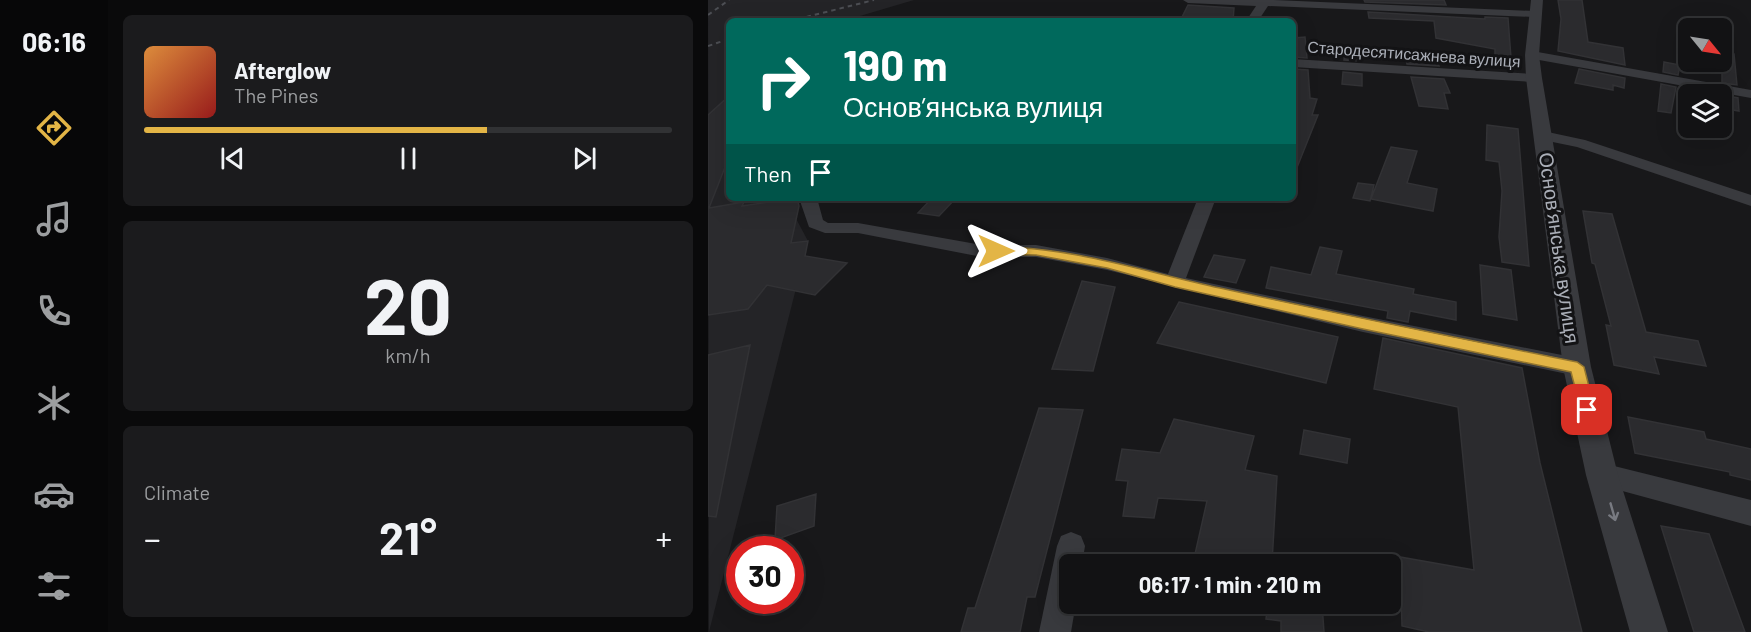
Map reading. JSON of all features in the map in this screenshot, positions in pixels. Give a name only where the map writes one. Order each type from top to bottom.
[{"type":"street","points":[[1188,0],[1536,7]]},
{"type":"street","points":[[1254,18],[1268,1]]},
{"type":"street","name":"Основ’янська вулиця","points":[[1536,7],[1533,66],[1577,367],[1602,475],[1649,632]]},
{"type":"street","name":"Стародесятисажнева вулиця","points":[[1296,63],[1533,66],[1751,94]]},
{"type":"street","points":[[1543,136],[1580,143],[1751,201]]},
{"type":"street","points":[[809,201],[815,223],[825,228],[858,228],[903,239],[982,251],[1036,251],[1107,264],[1175,282],[1577,367]]},
{"type":"street","points":[[1175,282],[1206,201]]},
{"type":"street","points":[[1602,475],[1751,513]]},
{"type":"street","points":[[1055,632],[1071,546]]},
{"type":"shaded area","points":[[708,0],[914,0],[853,18],[726,18],[726,201],[787,201],[808,241],[733,536],[726,536],[726,565],[709,632]]},
{"type":"building","points":[[1364,0],[1444,0],[1446,5],[1365,2]]},
{"type":"building","points":[[1558,0],[1582,0],[1588,42],[1623,48],[1625,65],[1558,51],[1561,19]]},
{"type":"building","points":[[1188,5],[1234,8],[1233,18],[1182,18]]},
{"type":"building","points":[[1368,12],[1485,19],[1485,17],[1508,18],[1511,58],[1495,57],[1495,49],[1436,38],[1434,21],[1369,18]]},
{"type":"building","points":[[1305,37],[1307,58],[1296,57],[1296,38]]},
{"type":"building","points":[[1345,50],[1362,51],[1362,61],[1344,60]]},
{"type":"building","points":[[1732,54],[1734,54],[1737,85],[1722,83],[1722,72],[1732,72]]},
{"type":"building","points":[[1405,56],[1435,57],[1439,66],[1407,64]]},
{"type":"building","points":[[1664,62],[1678,65],[1678,75],[1663,72]]},
{"type":"building","points":[[1296,69],[1308,70],[1310,98],[1317,99],[1312,115],[1318,115],[1296,170]]},
{"type":"building","points":[[1579,69],[1625,78],[1624,88],[1613,85],[1613,90],[1575,83]]},
{"type":"building","points":[[1343,72],[1362,74],[1362,86],[1342,84]]},
{"type":"building","points":[[1411,77],[1444,79],[1450,93],[1444,93],[1448,109],[1419,106]]},
{"type":"building","points":[[1661,84],[1676,87],[1671,113],[1658,111]]},
{"type":"building","points":[[1732,97],[1738,98],[1739,111],[1732,110]]},
{"type":"building","points":[[726,99],[726,165],[709,208],[744,202],[742,206],[776,201],[798,201],[799,206],[791,243],[808,241],[805,256],[847,263],[815,295],[767,285],[748,309],[708,315],[708,115]]},
{"type":"building","points":[[1487,125],[1518,129],[1529,266],[1502,262],[1499,237],[1502,191],[1499,162],[1486,160]]},
{"type":"building","points":[[1391,147],[1417,151],[1407,183],[1437,189],[1433,211],[1371,199]]},
{"type":"building","points":[[1358,183],[1374,185],[1370,201],[1353,198]]},
{"type":"building","points":[[929,201],[953,201],[939,216],[918,213]]},
{"type":"building","points":[[1583,211],[1612,214],[1646,332],[1698,341],[1706,366],[1654,357],[1659,374],[1614,365],[1606,325],[1611,326],[1595,264],[1592,263]]},
{"type":"building","points":[[1320,247],[1342,251],[1336,274],[1414,289],[1413,294],[1456,302],[1456,320],[1410,311],[1408,322],[1387,318],[1388,311],[1266,288],[1271,267],[1311,275]]},
{"type":"building","points":[[1214,255],[1245,260],[1236,283],[1204,277]]},
{"type":"building","points":[[1480,265],[1511,270],[1517,320],[1483,314]]},
{"type":"building","points":[[1082,281],[1115,287],[1093,371],[1052,369]]},
{"type":"building","points":[[1179,302],[1338,337],[1326,383],[1157,343]]},
{"type":"building","points":[[1383,338],[1522,368],[1540,463],[1582,632],[1429,632],[1402,626],[1401,557],[1474,570],[1458,407],[1374,389]]},
{"type":"building","points":[[750,345],[716,517],[708,516],[708,355]]},
{"type":"building","points":[[1039,408],[1083,410],[1035,597],[1027,597],[1020,632],[961,632],[968,608],[975,608]]},
{"type":"building","points":[[1628,417],[1704,432],[1706,439],[1751,449],[1751,480],[1730,475],[1730,472],[1635,453]]},
{"type":"building","points":[[1174,419],[1254,436],[1245,470],[1277,476],[1273,554],[1195,554],[1207,501],[1158,498],[1154,518],[1123,516],[1128,481],[1116,480],[1122,449],[1160,453]]},
{"type":"building","points":[[1304,430],[1350,439],[1347,463],[1300,454]]},
{"type":"building","points":[[816,494],[814,526],[786,536],[775,536],[777,506]]},
{"type":"building","points":[[1661,526],[1709,534],[1745,632],[1694,632]]},
{"type":"building","points":[[1267,614],[1323,614],[1324,632],[1281,632],[1281,621],[1266,619]]},
{"type":"railway","points":[[708,15],[729,0]]},
{"type":"railway","points":[[802,18],[874,0]]},
{"type":"railway","points":[[708,46],[726,40]]},
{"type":"route","points":[[996,251],[1036,251],[1107,264],[1175,282],[1363,324],[1577,367],[1587,410]]}]
